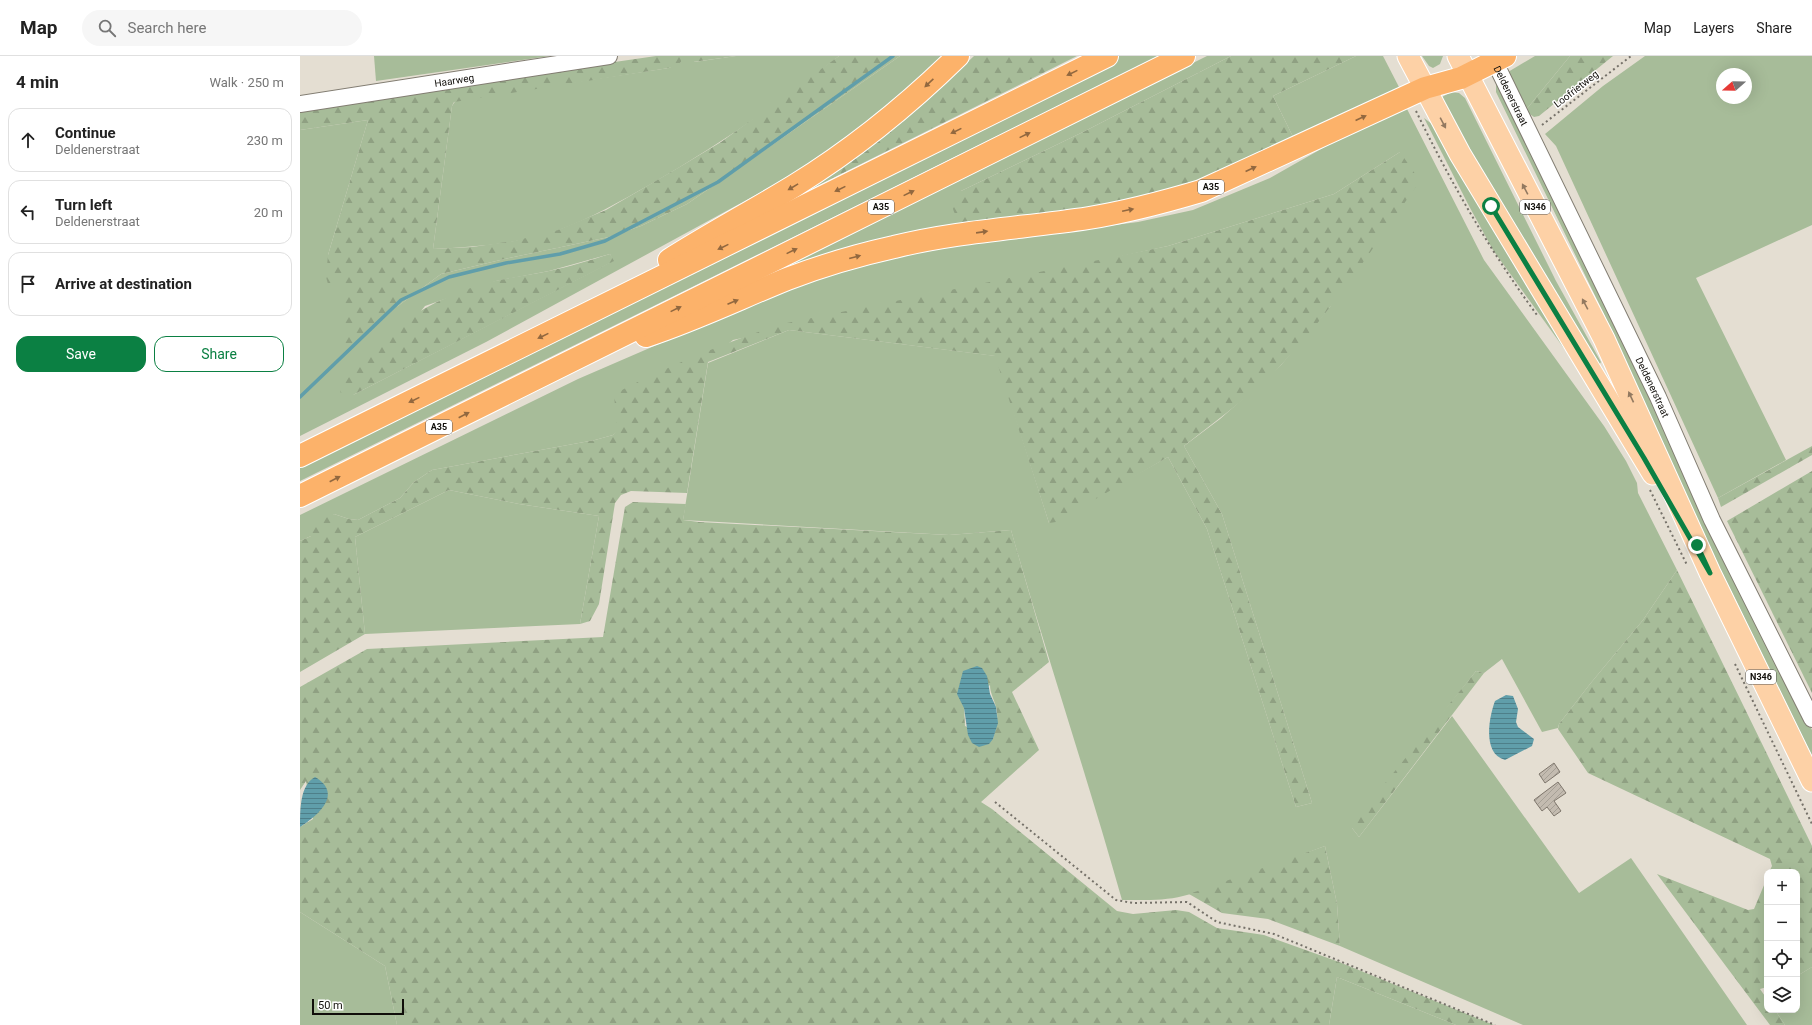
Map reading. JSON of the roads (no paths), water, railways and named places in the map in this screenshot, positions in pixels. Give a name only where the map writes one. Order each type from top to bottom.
[{"type":"highway","points":[[578,319],[707,236],[794,186],[834,160],[878,128],[958,56]]},
{"type":"highway","points":[[300,456],[1107,56]]},
{"type":"highway","name":"A35","points":[[300,496],[1184,56]]},
{"type":"highway","name":"A35","points":[[578,357],[685,323],[787,279],[894,246],[1090,218],[1168,201],[1200,191],[1416,92],[1462,65],[1497,58]]},
{"type":"main road","name":"N346","points":[[1408,56],[1416,92],[1460,154],[1644,458],[1710,573]]},
{"type":"main road","name":"N346","points":[[1462,65],[1604,339],[1710,573],[1812,781]]},
{"type":"street","name":"Haarweg","points":[[300,104],[608,56]]},
{"type":"street","name":"Deldenerstraat","points":[[1497,58],[1530,132],[1658,397],[1712,520],[1812,719]]},
{"type":"water","points":[[977,666],[982,668],[987,676],[990,694],[996,707],[998,723],[993,739],[989,744],[979,747],[972,743],[968,735],[964,708],[957,694],[963,671]]},
{"type":"water","points":[[1506,695],[1513,696],[1518,709],[1516,722],[1518,727],[1534,739],[1532,746],[1505,760],[1498,756],[1493,750],[1490,743],[1489,725],[1495,701]]},
{"type":"water","points":[[315,777],[327,790],[325,804],[314,817],[300,827],[302,798],[306,786]]},
{"type":"waterway","points":[[300,397],[401,300],[449,277],[506,263],[560,254],[605,241],[718,182],[893,56]]}]
